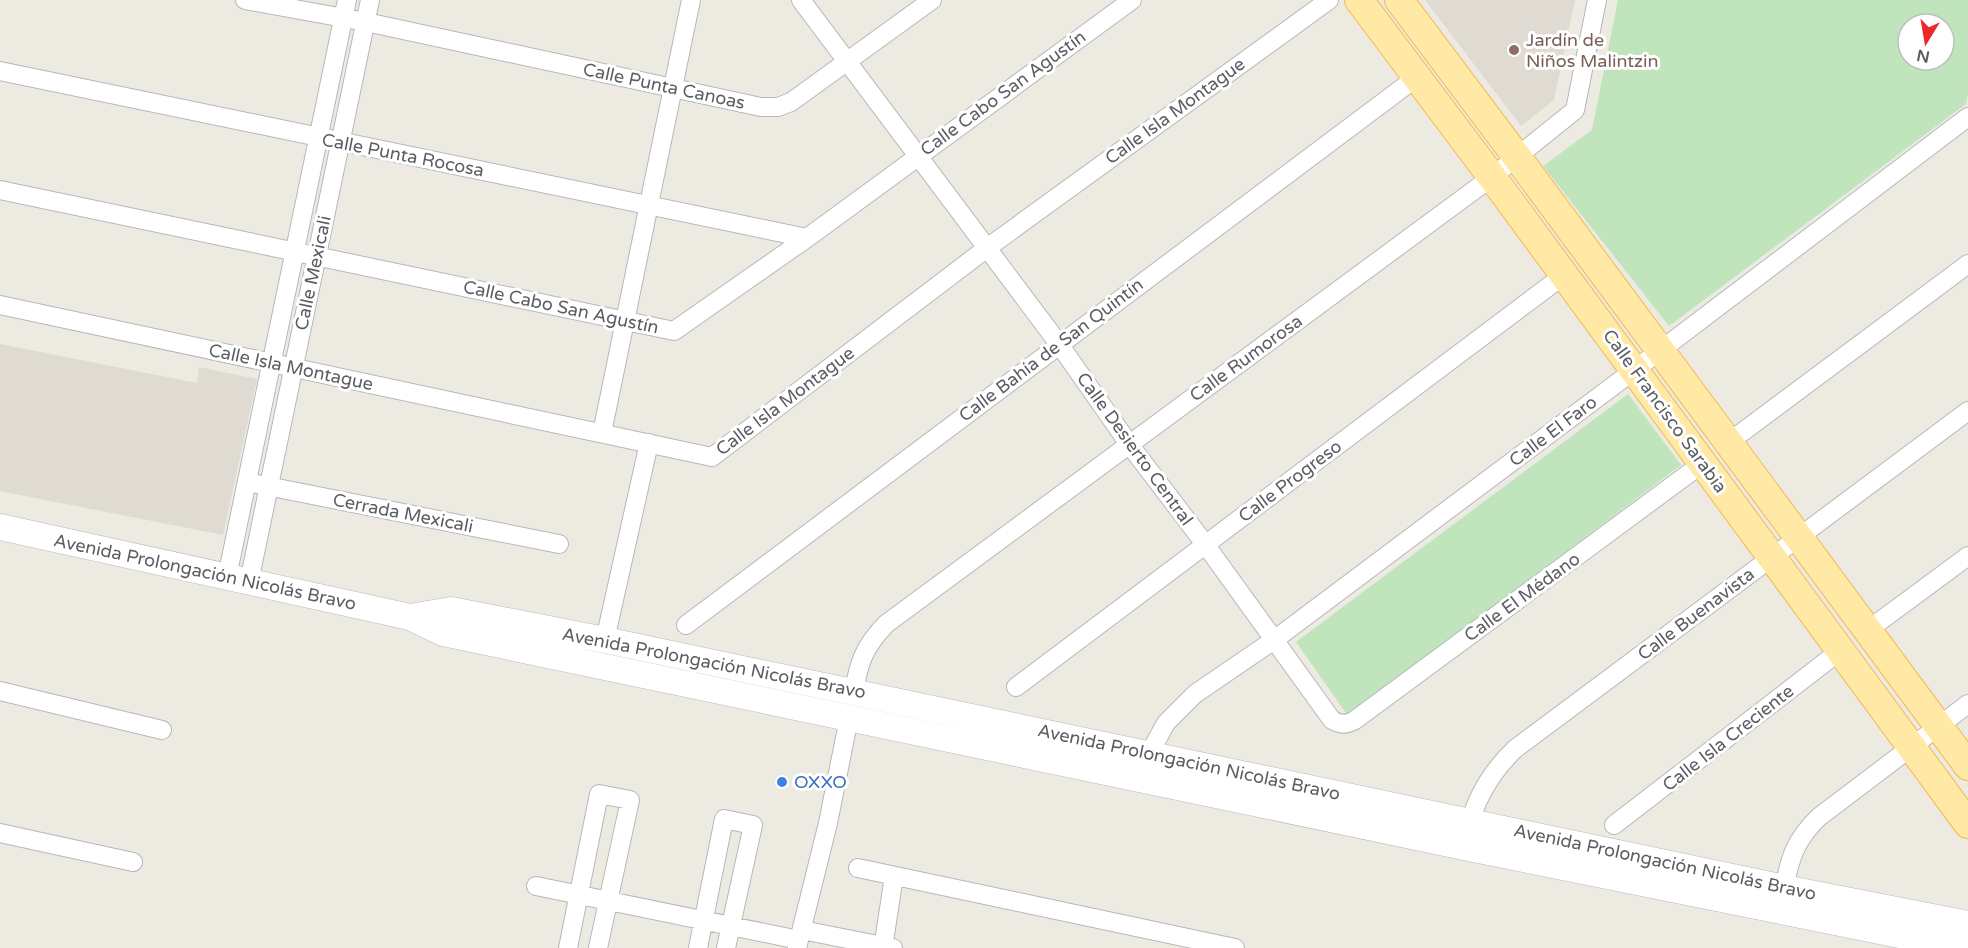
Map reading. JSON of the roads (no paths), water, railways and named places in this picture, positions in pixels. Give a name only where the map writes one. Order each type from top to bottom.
[{"type":"main road","name":"Calle Francisco Sarabia","points":[[1359,0],[1968,824]]},
{"type":"main road","name":"Calle Francisco Sarabia","points":[[1399,0],[1518,157],[1968,766]]},
{"type":"main road","name":"Avenida Prolongación Nicolás Bravo","points":[[0,526],[410,616],[443,633],[1464,847],[1964,948]]},
{"type":"main road","name":"Avenida Prolongación Nicolás Bravo","points":[[410,616],[450,610],[605,640],[1784,888],[1968,924]]},
{"type":"main road","points":[[849,718],[854,691]]},
{"type":"street","name":"Calle Punta Canoas","points":[[245,0],[366,22],[760,107],[778,107],[791,102],[932,0]]},
{"type":"street","name":"Calle Mexicali","points":[[238,579],[247,481],[347,0]]},
{"type":"street","name":"Calle Mexicali","points":[[238,579],[269,486],[370,0]]},
{"type":"street","points":[[602,433],[691,0]]},
{"type":"street","name":"Calle Desierto Central","points":[[801,0],[1059,344],[1129,444],[1205,544],[1332,720],[1338,724]]},
{"type":"street","name":"Calle Cabo San Agustín","points":[[0,190],[674,331],[807,238],[1132,0]]},
{"type":"street","name":"Calle Isla Montague","points":[[0,305],[712,457],[987,248],[1329,0]]},
{"type":"street","name":"Calle Rumorosa","points":[[854,691],[858,666],[874,636],[886,624],[1492,177],[1575,110],[1597,0]]},
{"type":"street","name":"Calle Punta Rocosa","points":[[0,71],[807,238]]},
{"type":"street","name":"Calle Bahía de San Quintín","points":[[686,624],[1417,76]]},
{"type":"street","name":"Calle El Faro","points":[[1149,754],[1166,723],[1195,694],[1274,640],[1968,117]]},
{"type":"street","points":[[1729,442],[1968,264]]},
{"type":"street","name":"Calle Progreso","points":[[1016,687],[1564,275]]},
{"type":"street","name":"Calle Buenavista","points":[[1464,847],[1470,821],[1489,778],[1500,763],[1515,749],[1968,411]]},
{"type":"street","points":[[605,640],[649,443]]},
{"type":"street","name":"Calle El Médano","points":[[1338,724],[1348,724],[1355,720],[1703,463]]},
{"type":"street","name":"Cerrada Mexicali","points":[[247,481],[559,544]]},
{"type":"street","points":[[1868,630],[1968,556]]},
{"type":"street","name":"Calle Isla Creciente","points":[[1614,825],[1841,650]]},
{"type":"street","points":[[1,695],[162,729]]},
{"type":"street","points":[[1784,888],[1790,859],[1808,827],[1968,704]]},
{"type":"street","points":[[800,939],[828,824],[849,718]]},
{"type":"street","points":[[568,948],[599,794],[630,800],[598,948]]},
{"type":"street","points":[[698,948],[724,819],[753,825],[726,948]]},
{"type":"street","points":[[0,832],[133,862]]},
{"type":"street","points":[[858,868],[1235,948]]},
{"type":"street","points":[[536,886],[800,939],[888,948],[900,877]]},
{"type":"place","name":"Jardín de Niños Malintzin","points":[[1514,50]]},
{"type":"place","name":"OXXO","points":[[782,782]]}]
